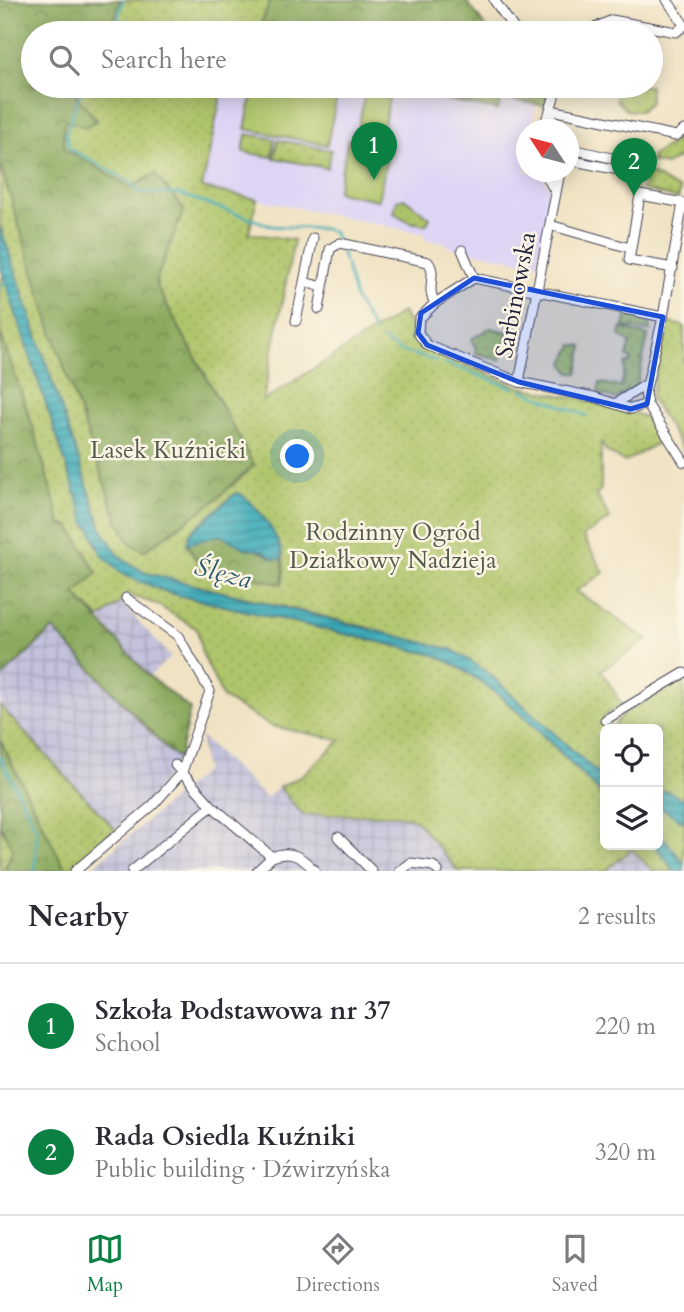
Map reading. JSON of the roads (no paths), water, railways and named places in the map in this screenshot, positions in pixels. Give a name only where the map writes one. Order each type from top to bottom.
[{"type":"street","points":[[494,0],[509,21]]},
{"type":"street","points":[[663,30],[676,32],[684,26],[667,0]]},
{"type":"street","points":[[547,119],[554,98]]},
{"type":"street","points":[[549,114],[579,116],[676,136],[684,130]]},
{"type":"street","points":[[549,114],[553,119]]},
{"type":"street","points":[[575,149],[646,166],[644,175],[572,161],[575,149]]},
{"type":"street","points":[[550,182],[556,193]]},
{"type":"street","name":"Sarbinowska","points":[[558,182],[519,382],[616,402],[631,409],[647,404]]},
{"type":"street","points":[[677,263],[629,260],[640,195],[684,203],[677,263],[647,384],[647,404],[684,461]]},
{"type":"street","points":[[550,225],[630,248]]},
{"type":"street","points":[[296,321],[313,238]]},
{"type":"street","points":[[319,309],[330,249],[340,243],[428,262],[432,269],[429,293],[435,303]]},
{"type":"street","points":[[463,250],[474,278]]},
{"type":"street","points":[[519,382],[421,340],[419,319],[435,303],[474,278],[663,317]]},
{"type":"street","points":[[304,282],[323,287]]},
{"type":"street","points":[[616,402],[647,384]]},
{"type":"street","points":[[75,871],[108,839],[153,805],[182,772],[210,691],[177,636],[126,598]]},
{"type":"street","points":[[605,720],[684,673]]},
{"type":"street","points":[[175,765],[212,806],[272,857]]},
{"type":"street","points":[[132,871],[212,806]]},
{"type":"street","points":[[338,837],[368,870]]},
{"type":"street","points":[[257,871],[272,857],[287,852],[294,854],[315,871]]},
{"type":"street","points":[[400,871],[411,863],[433,866],[438,871]]},
{"type":"water","points":[[0,226],[103,532],[121,558],[146,573],[453,650],[486,671],[600,775],[600,792],[505,700],[483,683],[435,655],[169,593],[124,575],[102,555],[89,526],[87,527],[0,266]]},
{"type":"water","points":[[236,493],[250,502],[266,521],[282,552],[282,559],[274,559],[263,551],[247,549],[220,535],[187,544],[190,533]]},
{"type":"water","points":[[668,791],[684,800],[684,822],[663,809],[663,792]]},
{"type":"water","points":[[663,837],[684,863],[684,871],[674,871],[659,850],[663,850]]},
{"type":"waterway","points":[[117,21],[123,0]]},
{"type":"waterway","points":[[76,104],[66,133],[69,148],[132,183],[138,192],[179,194],[272,226],[325,229],[333,232],[337,240]]},
{"type":"waterway","points":[[341,249],[344,261]]},
{"type":"waterway","points":[[346,265],[356,301],[374,331]]},
{"type":"waterway","points":[[0,287],[8,280]]},
{"type":"waterway","points":[[381,339],[400,351],[437,361]]},
{"type":"waterway","points":[[445,363],[514,388]]},
{"type":"waterway","points":[[522,390],[587,416]]},
{"type":"waterway","points":[[0,757],[37,830],[35,871]]},
{"type":"place","name":"Szkoła Podstawowa nr 37","points":[[374,180]]},
{"type":"place","name":"Rada Osiedla Kuźniki","points":[[634,196]]},
{"type":"park label","name":"Lasek Kuźnicki","points":[[168,450]]},
{"type":"park label","name":"Rodzinny Ogród Działkowy Nadzieja","points":[[393,546]]},
{"type":"water label","name":"Ślęza","points":[[223,573]]}]
